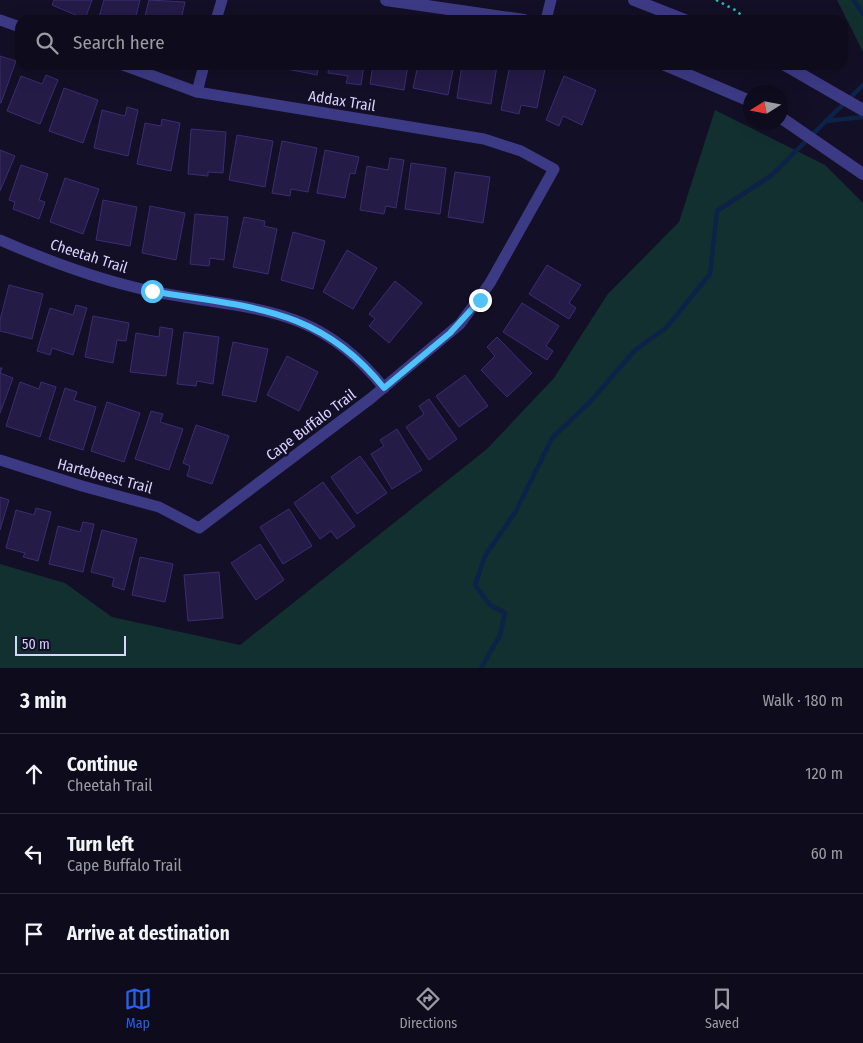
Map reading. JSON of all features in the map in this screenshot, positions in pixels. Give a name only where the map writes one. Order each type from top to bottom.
[{"type":"street","points":[[218,15],[222,0]]},
{"type":"street","points":[[386,0],[490,15]]},
{"type":"street","points":[[548,15],[552,0]]},
{"type":"street","points":[[634,0],[672,15]]},
{"type":"street","points":[[0,20],[15,25]]},
{"type":"street","name":"Addax Trail","points":[[137,70],[197,92],[484,139],[521,151],[554,169]]},
{"type":"street","points":[[197,92],[203,70]]},
{"type":"street","points":[[677,70],[743,97]]},
{"type":"street","points":[[794,70],[863,110]]},
{"type":"street","points":[[788,122],[863,174]]},
{"type":"street","name":"Cape Buffalo Trail","points":[[199,528],[384,388],[450,333],[472,310],[490,283],[554,169]]},
{"type":"street","name":"Cheetah Trail","points":[[0,240],[127,285],[262,309],[294,319],[318,330],[340,344],[360,361],[384,388]]},
{"type":"street","name":"Hartebeest Trail","points":[[0,460],[73,483],[159,506],[199,528]]},
{"type":"path","points":[[716,0],[741,15]]},
{"type":"green space","points":[[837,0],[863,0],[863,52],[848,22],[848,15],[844,15]]},
{"type":"green space","points":[[715,110],[743,124],[743,130],[755,130],[825,165],[863,203],[863,668],[0,668],[0,564],[65,583],[112,617],[240,645],[487,449],[554,378],[607,295],[679,222]]},
{"type":"building","points":[[54,0],[92,0],[86,15],[76,15],[52,5]]},
{"type":"building","points":[[104,0],[140,0],[136,15],[100,15]]},
{"type":"building","points":[[149,0],[185,2],[182,15],[145,15]]},
{"type":"building","points":[[0,56],[15,61],[15,64],[0,103]]},
{"type":"building","points":[[292,70],[318,70],[317,75]]},
{"type":"building","points":[[328,70],[363,70],[361,85],[346,83],[348,76],[328,73]]},
{"type":"building","points":[[372,70],[407,70],[404,90],[370,84]]},
{"type":"building","points":[[417,70],[453,70],[448,95],[413,88]]},
{"type":"building","points":[[461,70],[496,70],[491,104],[457,98]]},
{"type":"building","points":[[509,70],[545,70],[537,108],[521,105],[519,114],[501,110]]},
{"type":"building","points":[[46,75],[58,80],[40,124],[7,111],[21,76],[42,84]]},
{"type":"building","points":[[564,76],[596,90],[582,125],[563,116],[559,126],[546,120]]},
{"type":"building","points":[[64,88],[98,100],[83,143],[49,131]]},
{"type":"building","points":[[127,107],[138,110],[128,156],[94,148],[102,110],[125,116]]},
{"type":"building","points":[[162,119],[180,123],[171,171],[137,164],[145,123],[161,126]]},
{"type":"building","points":[[191,129],[226,132],[223,173],[208,172],[208,176],[188,174]]},
{"type":"building","points":[[237,135],[273,141],[265,187],[229,180]]},
{"type":"building","points":[[282,141],[317,148],[308,192],[291,189],[290,196],[272,193]]},
{"type":"building","points":[[0,150],[15,156],[0,191]]},
{"type":"building","points":[[325,150],[359,157],[355,174],[350,173],[345,198],[317,193]]},
{"type":"building","points":[[390,158],[404,160],[396,208],[386,206],[384,214],[360,210],[367,166],[388,170]]},
{"type":"building","points":[[411,163],[446,168],[440,214],[405,209]]},
{"type":"building","points":[[21,165],[48,174],[39,200],[45,202],[39,219],[13,209],[15,202],[9,200]]},
{"type":"building","points":[[455,172],[490,177],[483,223],[448,217]]},
{"type":"building","points":[[65,178],[99,189],[83,234],[50,222]]},
{"type":"building","points":[[103,200],[137,207],[130,246],[96,240]]},
{"type":"building","points":[[150,206],[185,213],[176,260],[142,253]]},
{"type":"building","points":[[195,214],[228,217],[224,260],[210,258],[209,266],[190,264]]},
{"type":"building","points":[[244,217],[265,221],[264,226],[277,229],[268,274],[233,267]]},
{"type":"building","points":[[293,232],[325,241],[313,289],[281,280]]},
{"type":"building","points":[[347,250],[377,268],[353,309],[323,292]]},
{"type":"building","points":[[547,265],[581,285],[569,303],[576,308],[569,319],[529,294]]},
{"type":"building","points":[[395,281],[422,303],[389,343],[369,326],[375,319],[369,314]]},
{"type":"building","points":[[9,285],[43,294],[32,339],[0,331],[0,320]]},
{"type":"building","points":[[522,303],[559,326],[546,346],[553,351],[547,360],[503,332]]},
{"type":"building","points":[[76,305],[87,308],[73,355],[52,348],[50,355],[37,351],[50,308],[73,315]]},
{"type":"building","points":[[93,316],[129,323],[126,341],[117,340],[113,363],[85,357]]},
{"type":"building","points":[[160,327],[173,329],[166,376],[130,372],[136,333],[159,337]]},
{"type":"building","points":[[184,332],[219,337],[213,384],[197,381],[196,386],[177,384]]},
{"type":"building","points":[[497,337],[532,373],[507,397],[481,370],[495,356],[487,347]]},
{"type":"building","points":[[233,342],[268,349],[256,402],[222,395]]},
{"type":"building","points":[[287,356],[318,372],[299,411],[267,395]]},
{"type":"building","points":[[0,373],[13,378],[0,413]]},
{"type":"building","points":[[465,375],[488,406],[459,427],[436,396]]},
{"type":"building","points":[[20,382],[39,389],[41,382],[56,387],[40,437],[6,426]]},
{"type":"building","points":[[65,388],[77,392],[74,400],[96,407],[83,450],[49,439]]},
{"type":"building","points":[[429,399],[457,439],[429,460],[406,427],[424,414],[419,406]]},
{"type":"building","points":[[107,402],[140,413],[124,462],[91,451]]},
{"type":"building","points":[[151,411],[163,414],[160,422],[183,429],[169,470],[135,459]]},
{"type":"building","points":[[196,425],[229,436],[212,484],[187,476],[190,466],[183,463]]},
{"type":"building","points":[[397,429],[422,470],[392,489],[371,454],[384,446],[380,440]]},
{"type":"building","points":[[360,456],[387,493],[357,514],[331,477]]},
{"type":"building","points":[[323,482],[355,526],[337,539],[331,531],[320,539],[294,503]]},
{"type":"building","points":[[0,497],[9,500],[0,530]]},
{"type":"building","points":[[36,508],[51,512],[38,561],[23,557],[25,553],[6,548],[16,510],[34,515]]},
{"type":"building","points":[[289,509],[312,546],[283,564],[260,527]]},
{"type":"building","points":[[83,522],[94,524],[83,572],[49,564],[58,526],[80,532]]},
{"type":"building","points":[[102,530],[137,539],[124,590],[112,586],[114,578],[91,572]]},
{"type":"building","points":[[260,544],[284,580],[256,600],[231,563]]},
{"type":"building","points":[[140,557],[173,564],[165,602],[132,595]]},
{"type":"building","points":[[219,572],[223,618],[188,621],[184,575]]},
{"type":"waterway","points":[[854,0],[863,14]]},
{"type":"waterway","points":[[826,121],[863,85]]},
{"type":"waterway","points":[[481,668],[500,635],[505,613],[490,605],[475,585],[485,556],[516,511],[552,438],[590,402],[635,350],[666,328],[710,274],[717,211],[772,175],[826,121],[863,117]]},
{"type":"route","points":[[152,291],[262,309],[306,324],[329,336],[350,352],[384,388],[450,333],[464,320],[480,300]]}]
